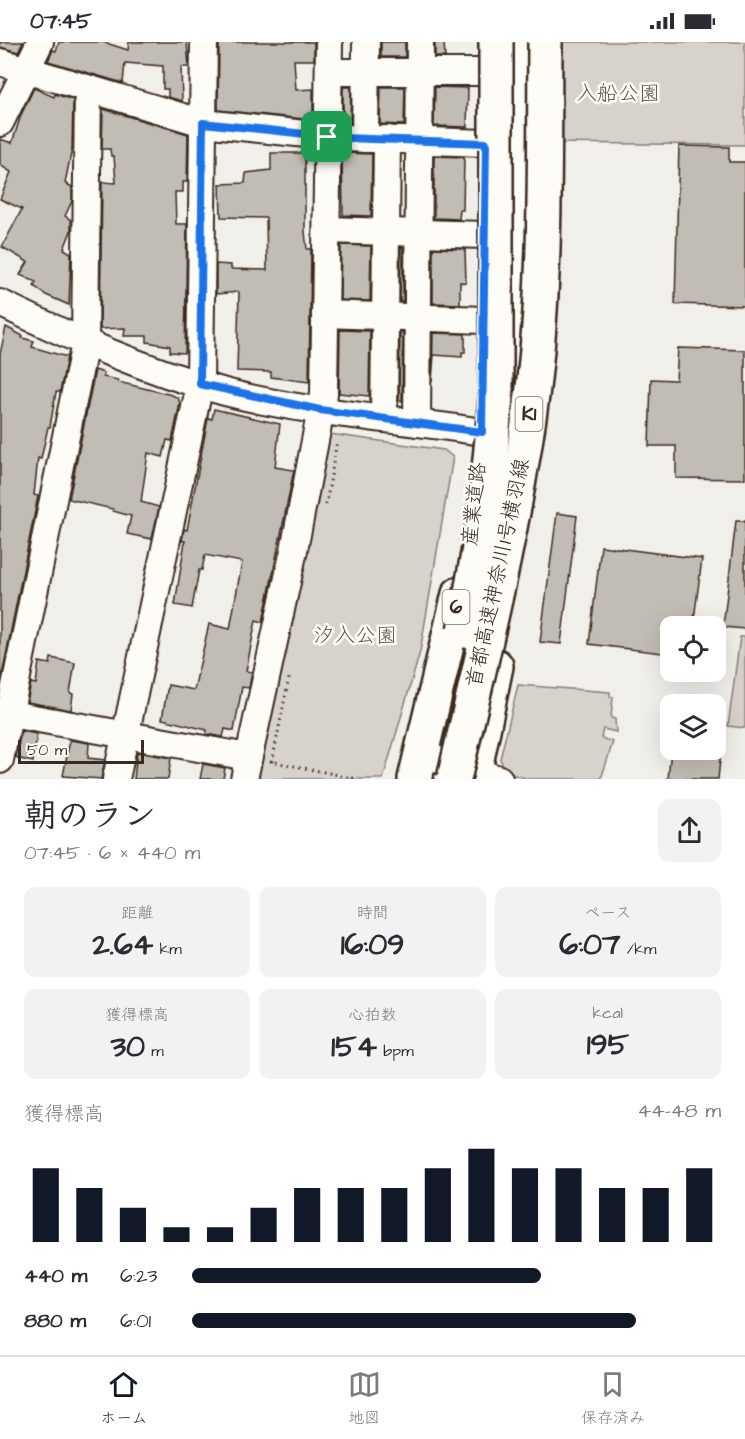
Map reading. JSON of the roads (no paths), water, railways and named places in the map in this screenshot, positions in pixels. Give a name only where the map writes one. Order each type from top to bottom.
[{"type":"main road","name":"首都高速神奈川1号横羽線","points":[[422,771],[473,586],[492,458],[497,333],[496,42]]},
{"type":"main road","points":[[470,551],[498,458],[509,384],[513,305],[515,42]]},
{"type":"main road","points":[[529,42],[528,186],[536,240],[546,281]]},
{"type":"main road","name":"首都高速神奈川1号横羽線","points":[[475,777],[509,526],[532,396],[542,267],[547,42]]},
{"type":"main road","points":[[475,777],[538,446],[546,281],[547,42]]},
{"type":"main road","name":"産業道路","points":[[422,771],[470,551],[482,432],[485,57]]},
{"type":"street","points":[[0,123],[40,42]]},
{"type":"street","points":[[116,779],[200,384],[204,42]]},
{"type":"street","points":[[5,713],[125,735],[246,768],[294,550],[324,394],[329,42]]},
{"type":"street","points":[[366,42],[366,72],[386,231],[384,419]]},
{"type":"street","points":[[417,423],[417,140],[420,42]]},
{"type":"street","points":[[329,72],[419,71],[485,57]]},
{"type":"street","points":[[0,62],[203,123],[327,137],[486,143]]},
{"type":"street","points":[[0,760],[5,713],[86,343],[88,89]]},
{"type":"street","points":[[327,230],[417,231],[484,235]]},
{"type":"street","points":[[1,308],[86,343],[200,384],[320,410],[482,432]]},
{"type":"street","points":[[326,314],[484,320]]},
{"type":"street","points":[[422,771],[475,777]]},
{"type":"park label","name":"入船公園","points":[[618,93]]},
{"type":"park label","name":"汐入公園","points":[[355,635]]}]
